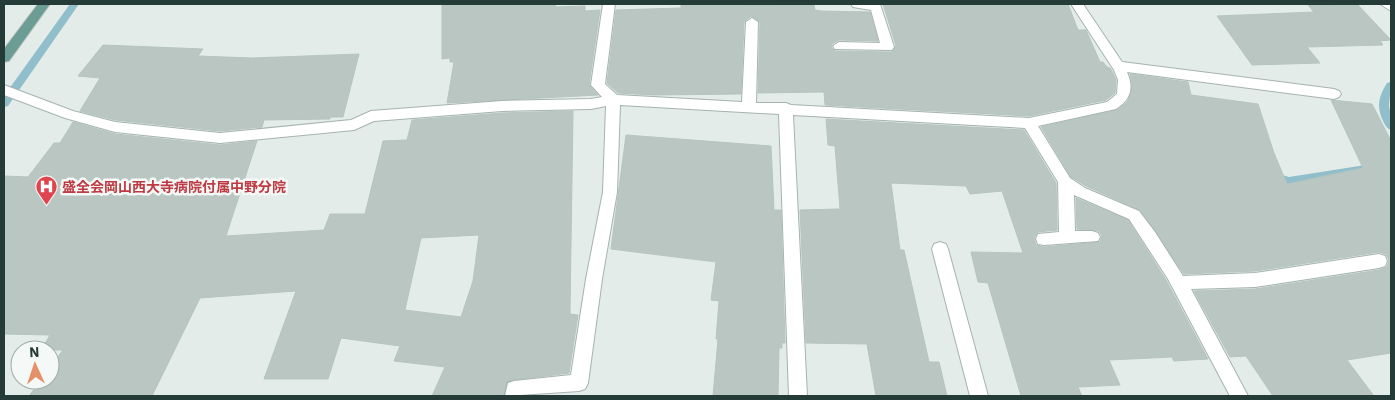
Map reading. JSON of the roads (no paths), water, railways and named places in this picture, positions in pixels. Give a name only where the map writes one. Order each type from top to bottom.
[{"type":"main road","points":[[4,58],[44,4]]},
{"type":"street","points":[[514,396],[514,389],[579,383],[594,278],[610,192],[613,100],[598,84],[609,4]]},
{"type":"street","points":[[839,46],[888,46],[876,7],[858,4]]},
{"type":"street","points":[[9,92],[70,115],[115,127],[220,138],[354,125],[371,116],[502,106],[591,104],[613,100],[786,108],[1029,124],[1112,106],[1122,99],[1126,87],[1118,66],[1077,4]]},
{"type":"street","points":[[1386,4],[1391,7]]},
{"type":"street","points":[[748,106],[752,22]]},
{"type":"street","points":[[1118,66],[1334,94]]},
{"type":"street","points":[[786,108],[798,396]]},
{"type":"street","points":[[1029,124],[1065,182],[1080,192],[1134,215],[1150,236],[1179,284],[1239,396]]},
{"type":"street","points":[[1065,182],[1068,238]]},
{"type":"street","points":[[1044,240],[1092,237]]},
{"type":"street","points":[[940,249],[979,396]]},
{"type":"street","points":[[1179,284],[1255,280],[1379,261]]},
{"type":"waterway","points":[[4,103],[74,4]]},
{"type":"waterway","points":[[1391,85],[1384,101],[1386,115],[1391,126]]},
{"type":"waterway","points":[[1272,176],[1289,181],[1391,165]]},
{"type":"waterway","points":[[504,396],[505,377]]},
{"type":"place","name":"盛全会岡山西大寺病院付属中野分院","points":[[46,206]]}]
